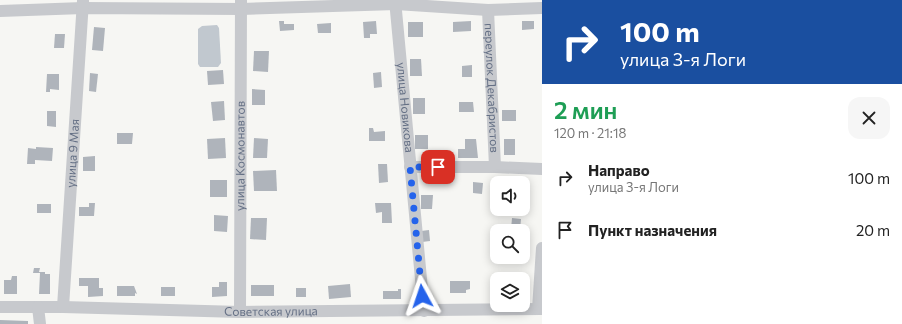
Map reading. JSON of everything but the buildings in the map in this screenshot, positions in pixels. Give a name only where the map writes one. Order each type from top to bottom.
[{"type":"street","points":[[0,11],[83,4],[395,2],[488,10],[542,8]]},
{"type":"street","name":"улица Новикова","points":[[395,2],[424,311]]},
{"type":"street","name":"улица 9 Мая","points":[[63,307],[83,4]]},
{"type":"street","name":"улица Космонавтов","points":[[240,312],[241,4]]},
{"type":"street","name":"переулок Декабристов","points":[[488,10],[495,167]]},
{"type":"street","points":[[410,167],[495,167],[542,169]]},
{"type":"street","points":[[540,309],[542,248]]},
{"type":"street","name":"Советская улица","points":[[0,307],[63,307],[240,312],[540,309]]},
{"type":"street","points":[[38,307],[40,324]]},
{"type":"shaded area","points":[[217,25],[219,28],[221,63],[218,67],[200,67],[198,64],[198,29],[202,26]]},
{"type":"route","points":[[422,296],[410,167],[438,167]]}]
